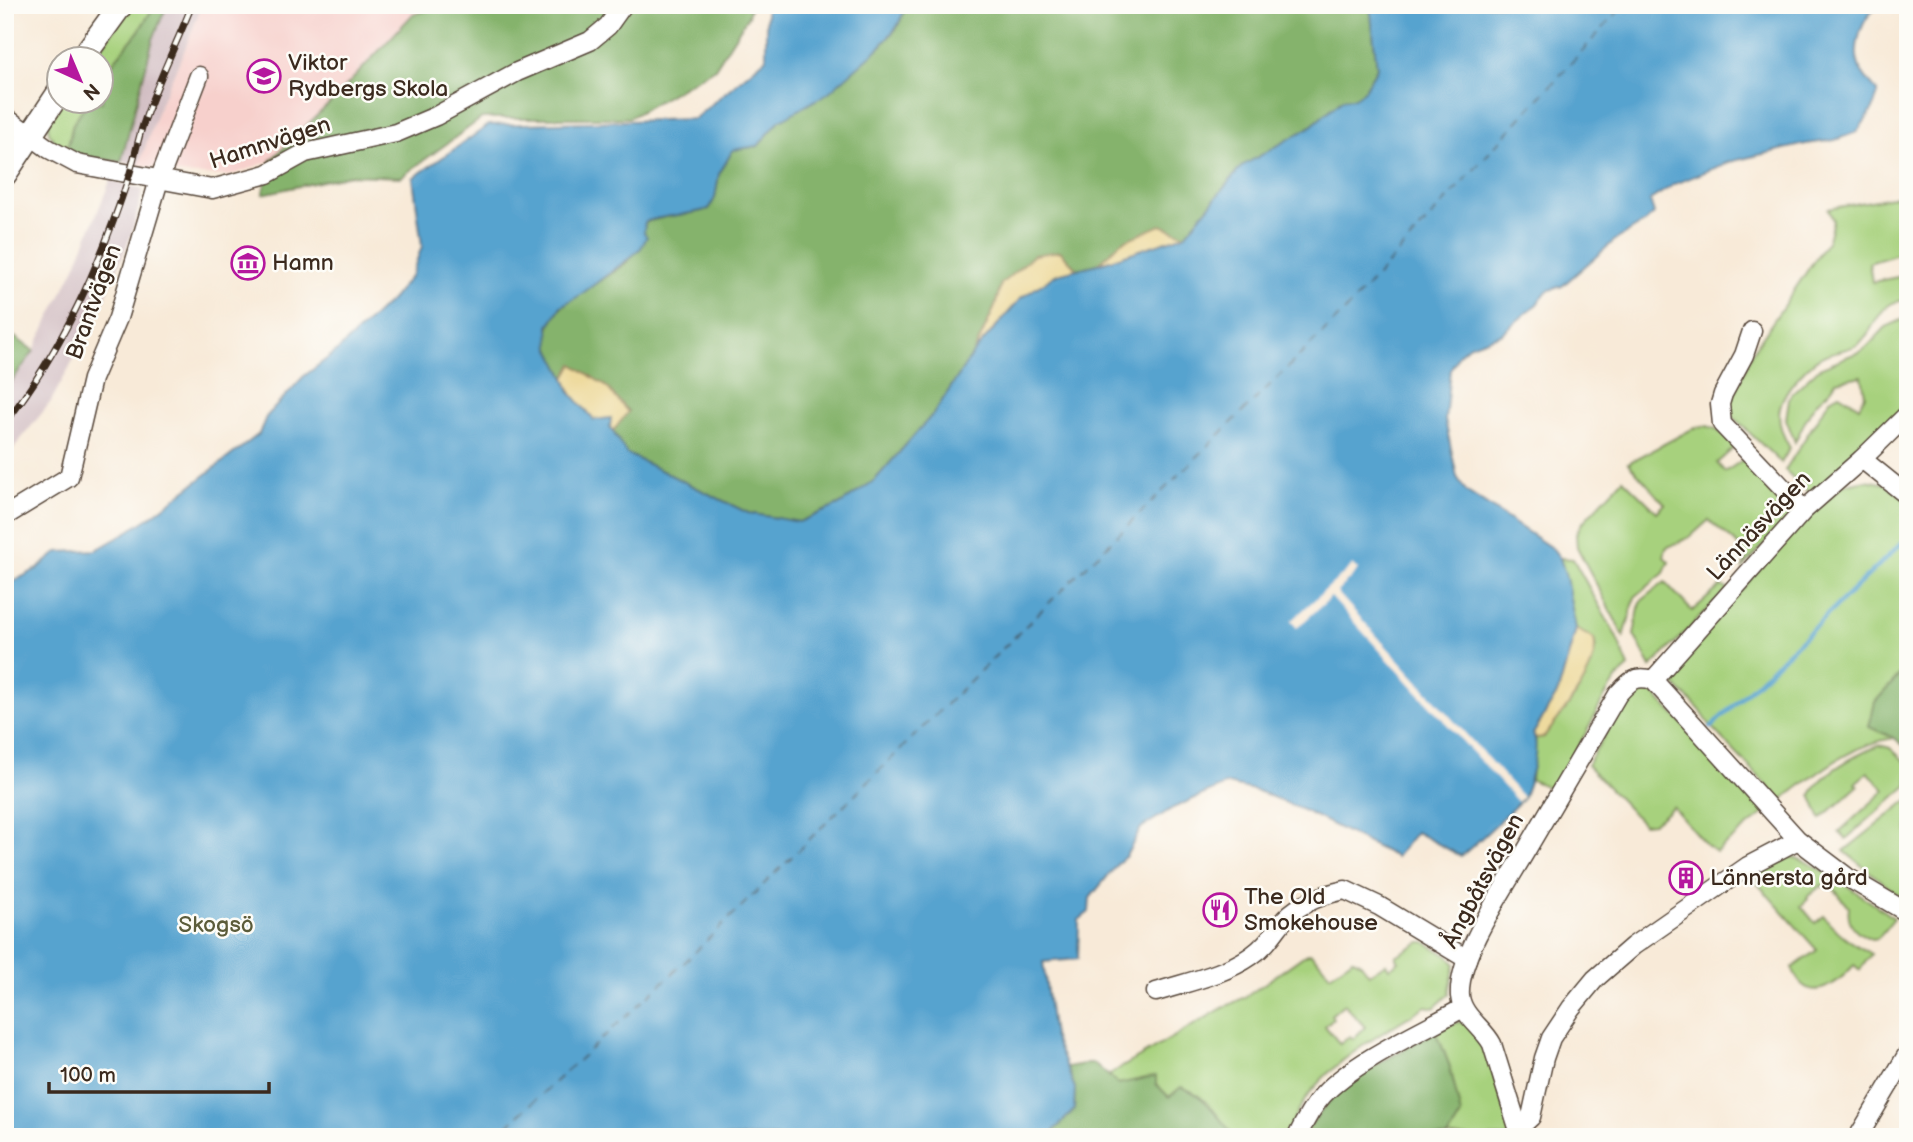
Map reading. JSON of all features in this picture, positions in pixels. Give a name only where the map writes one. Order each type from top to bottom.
[{"type":"street","points":[[91,46],[121,5]]},
{"type":"street","name":"Hamnvägen","points":[[5,117],[49,149],[77,164],[212,189],[267,174],[306,153],[396,134],[436,116],[517,72],[590,41],[608,26],[623,5]]},
{"type":"street","name":"Brantvägen","points":[[5,516],[69,477],[92,379],[118,318],[159,180],[199,76]]},
{"type":"street","points":[[5,174],[46,112]]},
{"type":"street","points":[[1752,331],[1744,355],[1723,394],[1720,404],[1722,424],[1804,510]]},
{"type":"street","name":"Lännäsvägen","points":[[1653,680],[1804,510],[1863,459],[1908,414]]},
{"type":"street","points":[[1863,459],[1908,496]]},
{"type":"street","name":"Ångbåtsvägen","points":[[1463,1008],[1460,987],[1467,958],[1483,926],[1618,694],[1640,677],[1653,680]]},
{"type":"street","points":[[1653,680],[1798,840],[1847,877],[1908,913]]},
{"type":"street","points":[[1520,1133],[1531,1117],[1551,1038],[1595,979],[1633,946],[1748,866],[1798,840]]},
{"type":"street","points":[[1156,992],[1242,962],[1268,943],[1282,922],[1308,901],[1345,890],[1379,906],[1467,958]]},
{"type":"street","points":[[1297,1137],[1319,1101],[1342,1079],[1382,1053],[1463,1008],[1485,1031],[1492,1044],[1520,1133]]},
{"type":"street","points":[[1858,1137],[1908,1053]]},
{"type":"shaded area","points":[[167,5],[202,5],[160,104],[139,165],[121,162],[153,39]]},
{"type":"shaded area","name":"Viktor Rydbergs Skola","points":[[202,5],[442,5],[412,16],[335,98],[270,161],[229,176],[174,174],[139,165],[160,104]]},
{"type":"shaded area","points":[[111,179],[143,190],[132,233],[101,309],[50,403],[5,459],[5,390],[34,350],[75,267]]},
{"type":"green space","points":[[132,5],[155,5],[116,60],[116,46],[102,46]]},
{"type":"green space","points":[[155,5],[167,5],[153,39],[121,162],[82,156],[67,150],[73,124],[78,116],[116,116],[116,59],[139,31]]},
{"type":"green space","points":[[442,5],[751,5],[748,16],[715,68],[629,118],[482,118],[401,177],[350,175],[263,194],[270,161],[335,98],[412,15]]},
{"type":"green space","points":[[907,5],[1370,5],[1377,68],[1363,92],[1354,98],[1343,99],[1310,127],[1242,166],[1185,235],[1161,226],[1121,242],[1098,264],[1077,269],[1060,251],[1001,284],[995,307],[974,352],[934,413],[875,480],[839,505],[799,522],[748,513],[627,454],[613,431],[628,411],[574,365],[565,378],[551,353],[548,332],[553,318],[563,306],[631,258],[645,223],[709,209],[715,198],[719,174],[733,150],[758,146],[779,121],[879,48],[897,28]]},
{"type":"green space","points":[[51,116],[78,116],[73,124],[67,150],[53,140],[48,129]]},
{"type":"green space","points":[[1908,194],[1908,251],[1869,263],[1872,282],[1908,275],[1908,301],[1897,301],[1889,305],[1857,345],[1818,359],[1792,384],[1780,409],[1781,427],[1790,448],[1781,463],[1730,414],[1728,408],[1753,351],[1828,240],[1833,220],[1828,209]]},
{"type":"green space","points":[[1908,319],[1908,407],[1817,492],[1807,491],[1785,470],[1830,399],[1839,394],[1859,406],[1865,395],[1862,376],[1836,381],[1811,410],[1795,442],[1786,419],[1792,393],[1819,368],[1861,351],[1886,327]]},
{"type":"green space","points":[[5,330],[34,351],[5,390]]},
{"type":"green space","points":[[1707,426],[1716,429],[1736,446],[1717,463],[1725,472],[1744,459],[1792,503],[1794,512],[1742,569],[1747,558],[1743,551],[1709,520],[1690,537],[1666,548],[1664,557],[1669,562],[1664,573],[1635,597],[1624,637],[1577,547],[1576,534],[1582,523],[1623,479],[1657,512],[1665,504],[1628,463],[1694,428]]},
{"type":"green space","points":[[1866,480],[1887,484],[1908,501],[1908,666],[1894,738],[1878,741],[1848,754],[1781,800],[1711,727],[1700,710],[1675,685],[1671,675],[1684,654],[1801,523],[1842,485]]},
{"type":"green space","points":[[1560,558],[1573,559],[1616,636],[1629,667],[1609,689],[1552,789],[1531,780],[1536,738],[1544,737],[1576,695],[1596,646],[1593,639],[1576,629]]},
{"type":"green space","points":[[1665,582],[1692,611],[1721,586],[1728,589],[1651,667],[1634,635],[1640,602]]},
{"type":"green space","points":[[1908,665],[1908,749],[1894,738],[1869,727],[1875,702]]},
{"type":"green space","points":[[1641,689],[1655,695],[1767,811],[1716,852],[1706,845],[1673,807],[1653,823],[1643,824],[1587,765],[1628,695]]},
{"type":"green space","points":[[1879,745],[1890,748],[1908,764],[1908,785],[1846,839],[1839,832],[1885,790],[1868,772],[1855,783],[1858,786],[1821,819],[1811,795],[1831,772]]},
{"type":"green space","points":[[1908,800],[1908,898],[1903,899],[1844,851]]},
{"type":"green space","points":[[1789,857],[1827,873],[1894,918],[1878,938],[1872,939],[1853,927],[1848,913],[1849,907],[1829,883],[1807,897],[1801,906],[1815,923],[1824,916],[1845,937],[1871,954],[1860,970],[1854,965],[1830,986],[1821,989],[1805,987],[1792,968],[1817,950],[1757,883],[1758,875]]},
{"type":"green space","points":[[1420,942],[1425,942],[1448,956],[1455,963],[1449,994],[1434,1008],[1426,1006],[1376,1037],[1327,1074],[1300,1107],[1286,1137],[1235,1137],[1230,1131],[1169,1097],[1156,1084],[1118,1084],[1109,1075],[1247,996],[1305,955],[1310,953],[1330,975],[1353,959],[1360,962],[1369,974],[1386,963],[1389,968],[1399,961],[1396,956]],"holes":[[[1344,1004],[1365,1027],[1353,1039],[1350,1036],[1340,1044],[1325,1026],[1333,1018],[1331,1015]]]},
{"type":"green space","points":[[1458,1022],[1467,1023],[1485,1043],[1513,1137],[1448,1137],[1461,1115],[1450,1067],[1436,1031]]},
{"type":"green space","points":[[1436,1031],[1450,1067],[1461,1115],[1448,1137],[1305,1137],[1310,1125],[1343,1084]]},
{"type":"green space","points":[[1095,1064],[1118,1084],[1156,1076],[1156,1084],[1169,1097],[1181,1087],[1190,1091],[1205,1101],[1235,1137],[1048,1137],[1074,1110],[1075,1088],[1067,1067]]},
{"type":"sand","points":[[1161,225],[1185,235],[1098,264],[1121,242]]},
{"type":"sand","points":[[1060,251],[1077,269],[1061,274],[1032,291],[974,352],[995,307],[1001,284],[1034,255]]},
{"type":"sand","points":[[573,364],[607,387],[628,412],[613,431],[589,416],[573,396],[565,378]]},
{"type":"sand","points":[[1576,629],[1594,639],[1592,663],[1578,691],[1560,716],[1544,737],[1536,738],[1533,734],[1558,692]]},
{"type":"water","points":[[766,5],[907,5],[897,27],[879,48],[828,93],[779,121],[758,146],[733,150],[719,174],[715,198],[709,209],[645,222],[644,232],[647,237],[641,248],[579,296],[561,306],[549,326],[550,349],[570,392],[594,420],[611,418],[610,427],[627,454],[748,513],[799,522],[839,505],[875,480],[934,413],[974,352],[1021,298],[1057,274],[1098,264],[1185,235],[1242,166],[1310,127],[1343,99],[1354,98],[1363,92],[1377,68],[1370,5],[1880,5],[1864,23],[1857,46],[1859,67],[1878,92],[1873,109],[1857,132],[1835,140],[1729,162],[1675,184],[1650,200],[1654,214],[1645,222],[1614,241],[1562,286],[1547,291],[1537,304],[1501,334],[1468,346],[1459,354],[1450,370],[1445,420],[1457,477],[1466,491],[1553,549],[1560,558],[1566,577],[1576,629],[1558,692],[1533,734],[1535,756],[1524,796],[1461,856],[1416,832],[1396,857],[1305,811],[1258,791],[1227,784],[1173,808],[1141,828],[1126,856],[1090,898],[1089,912],[1079,920],[1078,959],[1043,962],[1053,1036],[1075,1088],[1074,1110],[1048,1137],[5,1137],[5,586],[37,569],[58,552],[96,550],[119,537],[149,518],[259,434],[266,417],[303,377],[337,351],[390,301],[411,276],[422,246],[413,178],[489,125],[694,119],[766,58]]},
{"type":"pier","points":[[1353,565],[1358,570],[1337,592],[1523,797],[1518,802],[1331,597],[1297,628],[1291,621]]},
{"type":"waterway","points":[[1711,727],[1908,537]]},
{"type":"ferry route","points":[[495,1137],[685,962],[1345,311],[1624,5]]},
{"type":"railway","points":[[5,423],[45,366],[92,274],[118,209],[150,104],[192,5]]},
{"type":"place","name":"Viktor Rydbergs Skola","points":[[264,76]]},
{"type":"place","name":"Hamn","points":[[248,263]]},
{"type":"place","name":"Lännersta gård","points":[[1686,878]]},
{"type":"place","name":"The Old Smokehouse","points":[[1220,910]]},
{"type":"park label","name":"Skogsö","points":[[216,925]]}]
